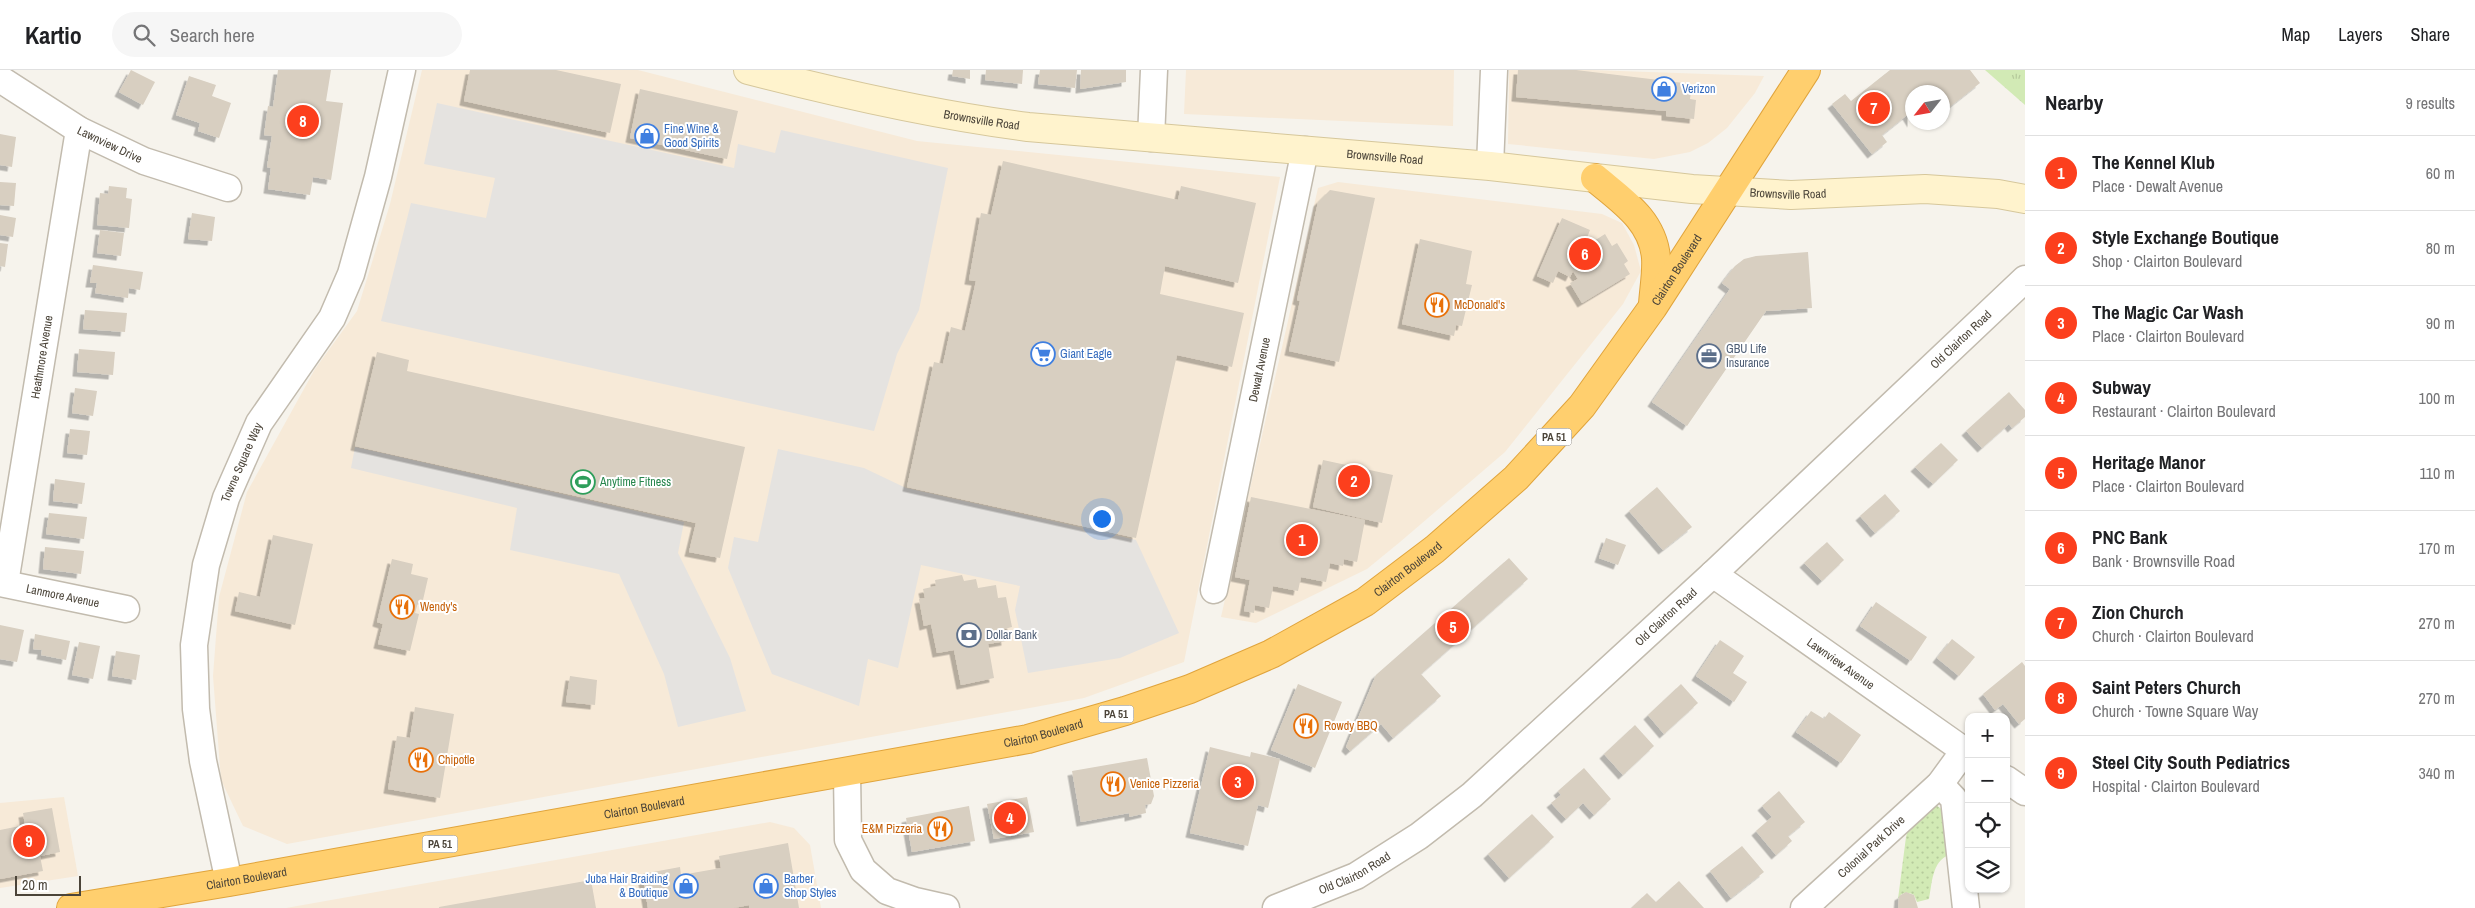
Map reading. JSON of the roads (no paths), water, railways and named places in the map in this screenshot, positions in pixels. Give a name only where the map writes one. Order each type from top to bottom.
[{"type":"highway","name":"Clairton Boulevard","points":[[71,908],[229,882],[1028,739],[1126,711],[1190,690],[1271,654],[1365,602],[1435,549],[1516,478],[1582,406],[1653,307],[1806,70]]},
{"type":"highway","points":[[1595,178],[1637,213],[1646,226],[1656,257],[1653,307]]},
{"type":"main road","name":"Brownsville Road","points":[[748,70],[828,91],[977,120],[1151,138],[1490,166],[1727,192],[1790,195],[1925,189],[1998,194],[2025,200]]},
{"type":"street","name":"Towne Square Way","points":[[229,882],[204,761],[196,709],[194,645],[206,566],[226,498],[259,423],[332,318],[351,274],[378,177],[402,70]]},
{"type":"street","points":[[1151,138],[1154,70]]},
{"type":"street","points":[[1490,166],[1494,70]]},
{"type":"street","name":"Lawnview Drive","points":[[0,79],[79,130],[144,161],[228,188]]},
{"type":"street","name":"Heathmore Avenue","points":[[2,583],[79,130]]},
{"type":"street","name":"Dewalt Avenue","points":[[1214,590],[1305,150]]},
{"type":"street","name":"Old Clairton Road","points":[[1276,908],[1356,876],[1419,836],[1472,795],[1713,574],[2025,279]]},
{"type":"street","name":"Lawnview Avenue","points":[[1713,574],[1965,751]]},
{"type":"street","name":"Lanmore Avenue","points":[[2,583],[126,609]]},
{"type":"street","name":"Colonial Park Drive","points":[[1804,908],[1940,784],[1965,753]]},
{"type":"street","points":[[847,772],[848,840],[863,870],[886,891],[916,902],[946,908]]},
{"type":"street","points":[[2010,782],[2025,792]]},
{"type":"street","points":[[1940,784],[1954,800],[1966,908]]},
{"type":"place","name":"Verizon","points":[[1664,89]]},
{"type":"place","name":"Zion Church","points":[[1874,108]]},
{"type":"place","name":"Saint Peters Church","points":[[303,121]]},
{"type":"place","name":"Fine Wine & Good Spirits","points":[[647,136]]},
{"type":"place","name":"PNC Bank","points":[[1585,254]]},
{"type":"place","name":"McDonald's","points":[[1437,305]]},
{"type":"place","name":"Giant Eagle","points":[[1043,354]]},
{"type":"place","name":"GBU Life Insurance","points":[[1709,356]]},
{"type":"place","name":"Style Exchange Boutique","points":[[1354,481]]},
{"type":"place","name":"Anytime Fitness","points":[[583,482]]},
{"type":"place","name":"The Kennel Klub","points":[[1302,540]]},
{"type":"place","name":"Wendy's","points":[[402,607]]},
{"type":"place","name":"Heritage Manor","points":[[1453,627]]},
{"type":"place","name":"Dollar Bank","points":[[969,635]]},
{"type":"place","name":"Rowdy BBQ","points":[[1306,726]]},
{"type":"place","name":"Chipotle","points":[[421,760]]},
{"type":"place","name":"The Magic Car Wash","points":[[1238,782]]},
{"type":"place","name":"Venice Pizzeria","points":[[1113,784]]},
{"type":"place","name":"Subway","points":[[1010,818]]},
{"type":"place","name":"E&M Pizzeria","points":[[940,829]]},
{"type":"place","name":"Steel City South Pediatrics","points":[[29,841]]},
{"type":"place","name":"Juba Hair Braiding & Boutique","points":[[686,886]]},
{"type":"place","name":"Barber Shop Styles","points":[[766,886]]}]
